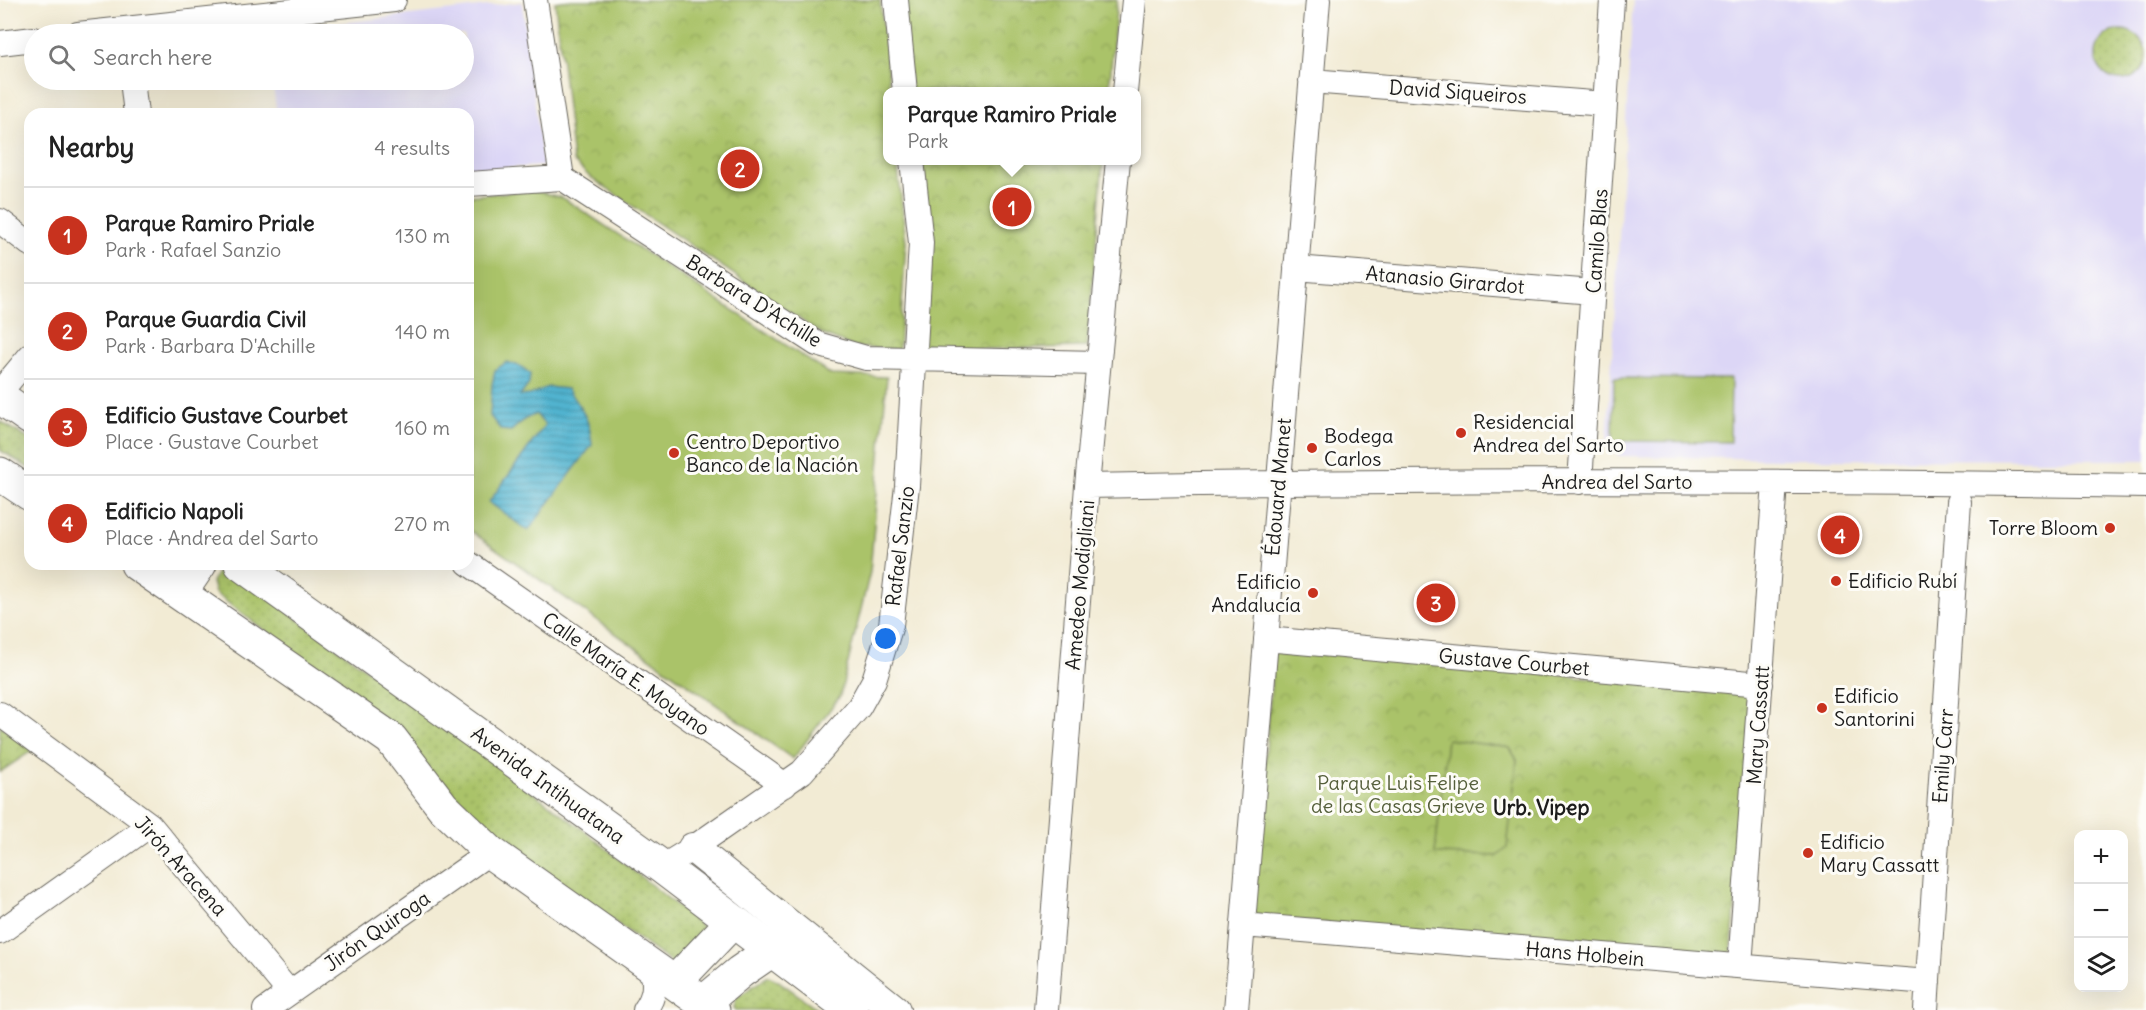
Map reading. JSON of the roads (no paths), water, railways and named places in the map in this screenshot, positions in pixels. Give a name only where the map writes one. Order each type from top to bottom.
[{"type":"main road","points":[[0,397],[24,414]]},
{"type":"main road","points":[[0,474],[24,490]]},
{"type":"main road","points":[[147,570],[392,739],[443,807],[490,852],[686,994]]},
{"type":"main road","points":[[181,592],[196,570]]},
{"type":"main road","name":"Avenida Intihuatana","points":[[249,570],[662,867],[851,1010]]},
{"type":"main road","points":[[686,994],[733,921]]},
{"type":"main road","points":[[686,994],[740,972],[772,950]]},
{"type":"street","points":[[180,24],[309,5],[394,0]]},
{"type":"street","points":[[474,184],[562,178],[535,0]]},
{"type":"street","points":[[896,0],[905,87]]},
{"type":"street","points":[[1125,87],[1134,0]]},
{"type":"street","name":"Édouard Manet","points":[[1236,1010],[1318,0]]},
{"type":"street","name":"Camilo Blas","points":[[1580,482],[1612,0]]},
{"type":"street","points":[[0,43],[24,40]]},
{"type":"street","name":"David Siqueiros","points":[[1311,81],[1605,104]]},
{"type":"street","points":[[133,90],[135,108]]},
{"type":"street","name":"Rafael Sanzio","points":[[662,867],[802,772],[859,707],[874,680],[884,653],[891,625],[907,486],[921,243],[913,165]]},
{"type":"street","name":"Amedeo Modigliani","points":[[1046,1010],[1098,363],[1118,165]]},
{"type":"street","name":"Barbara D'Achille","points":[[562,178],[817,344],[866,358],[1098,363]]},
{"type":"street","points":[[0,221],[24,239]]},
{"type":"street","name":"Atanasio Girardot","points":[[1296,268],[1593,292]]},
{"type":"street","points":[[0,392],[24,363]]},
{"type":"street","name":"Andrea del Sarto","points":[[1088,486],[1279,482],[2146,486]]},
{"type":"street","name":"Mary Cassatt","points":[[1740,966],[1775,483]]},
{"type":"street","name":"Emily Carr","points":[[1926,1010],[1959,502]]},
{"type":"street","name":"Calle María E. Moyano","points":[[474,567],[785,785]]},
{"type":"street","name":"Gustave Courbet","points":[[1266,639],[1761,684]]},
{"type":"street","name":"Jirón Aracena","points":[[0,714],[150,825],[289,992]]},
{"type":"street","points":[[0,932],[150,825]]},
{"type":"street","points":[[692,889],[693,848]]},
{"type":"street","points":[[693,848],[895,1010]]},
{"type":"street","name":"Jirón Quiroga","points":[[265,1010],[490,852]]},
{"type":"street","name":"Hans Holbein","points":[[1243,925],[1928,982]]},
{"type":"street","points":[[645,1010],[651,1002],[655,989],[686,994]]},
{"type":"water","points":[[507,362],[522,367],[530,374],[529,384],[520,396],[530,395],[548,387],[567,389],[584,415],[591,436],[592,445],[528,531],[489,502],[545,425],[536,414],[525,419],[511,431],[501,430],[490,416],[495,370]]},
{"type":"place","name":"Parque Guardia Civil","points":[[740,169]]},
{"type":"place","name":"Parque Ramiro Priale","points":[[1012,207]]},
{"type":"place","name":"Residencial Andrea del Sarto","points":[[1461,433]]},
{"type":"place","name":"Bodega Carlos","points":[[1312,448]]},
{"type":"place","name":"Centro Deportivo Banco de la Nación","points":[[674,453]]},
{"type":"place","name":"Torre Bloom","points":[[2110,528]]},
{"type":"place","name":"Edificio Napoli","points":[[1840,535]]},
{"type":"place","name":"Edificio Rubí","points":[[1836,581]]},
{"type":"place","name":"Edificio Andalucía","points":[[1313,593]]},
{"type":"place","name":"Edificio Gustave Courbet","points":[[1436,603]]},
{"type":"place","name":"Edificio Santorini","points":[[1822,708]]},
{"type":"place","name":"Edificio Mary Cassatt","points":[[1808,853]]},
{"type":"district","name":"Urb. Vipep","points":[[1541,808]]},
{"type":"park label","name":"Parque Luis Felipe de las Casas Grieve","points":[[1398,794]]}]
